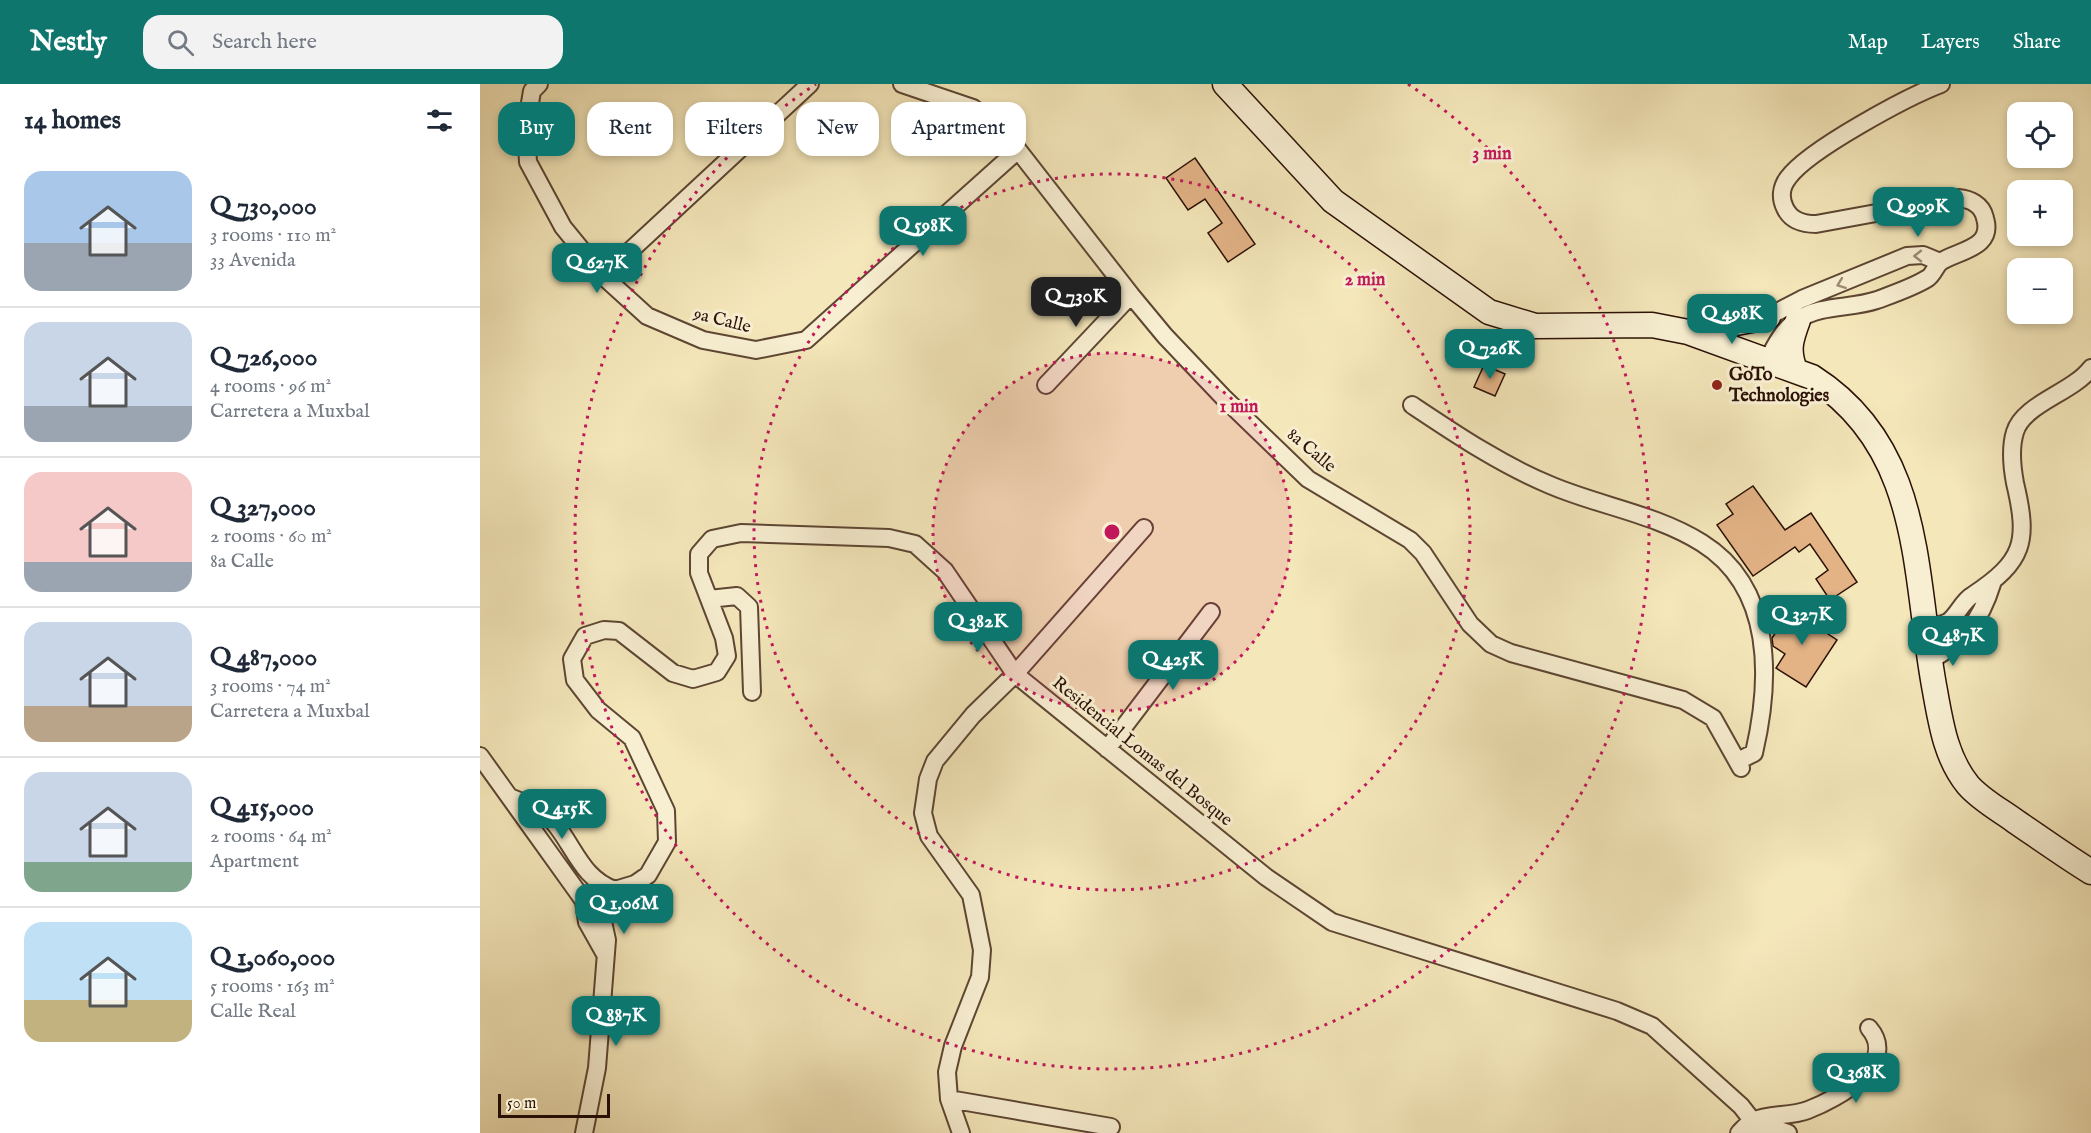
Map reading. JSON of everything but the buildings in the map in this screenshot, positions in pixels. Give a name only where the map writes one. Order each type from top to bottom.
[{"type":"main road","points":[[1225,84],[1333,201],[1490,312],[1535,326],[1652,326],[1688,332],[1795,370],[1827,387],[1862,418],[1882,446],[1898,483],[1911,530],[1930,661],[1946,744],[1969,786],[1987,801],[2091,872]]},
{"type":"main road","points":[[1688,332],[1768,317]]},
{"type":"main road","points":[[1795,370],[1789,349],[1798,320]]},
{"type":"street","points":[[603,276],[810,84]]},
{"type":"street","name":"8a Calle","points":[[902,84],[955,102]]},
{"type":"street","points":[[1768,360],[1783,333],[1798,320],[1826,308],[1859,304],[1881,298],[1930,277],[1940,262],[1976,247],[1982,240],[1987,224],[1985,216],[1974,202],[1958,198],[1832,223],[1805,224],[1794,219],[1786,211],[1782,201],[1782,189],[1786,179],[1805,162],[1887,110],[1941,84]]},
{"type":"street","name":"9a Calle","points":[[536,87],[526,127],[528,162],[563,227],[603,276],[647,316],[703,340],[756,350],[806,340],[1011,156]]},
{"type":"street","name":"8a Calle","points":[[1023,156],[1165,336],[1293,466],[1319,486],[1410,540],[1423,553],[1470,624],[1491,644],[1511,653],[1683,700],[1713,718],[1739,764],[1754,753],[1763,716],[1765,681],[1758,613],[1732,569],[1703,543],[1675,530],[1550,485],[1476,449],[1413,405]]},
{"type":"street","points":[[1718,343],[1802,299],[1915,255],[1940,262]]},
{"type":"street","points":[[1869,273],[1881,298]]},
{"type":"street","points":[[1046,385],[1131,295]]},
{"type":"street","points":[[1926,629],[1948,622],[1970,596],[1992,584],[2013,561],[2023,531],[2022,510],[2012,468],[2015,432],[2022,419],[2068,389],[2091,368]]},
{"type":"street","points":[[961,1133],[948,1099],[947,1072],[953,1046],[980,976],[982,950],[971,895],[929,836],[923,813],[928,779],[935,762],[950,742],[1015,674],[1144,528]]},
{"type":"street","name":"Residencial Lomas del Bosque","points":[[512,798],[530,806],[555,823],[580,864],[611,889],[635,884],[648,875],[668,843],[666,811],[632,738],[598,710],[575,680],[572,659],[585,636],[604,630],[619,631],[673,673],[693,679],[717,672],[727,656],[724,638],[699,573],[699,554],[712,538],[741,533],[889,538],[915,544],[945,571],[1015,674],[1266,877],[1332,922],[1617,1011],[1652,1026],[1741,1106],[1757,1127]]},
{"type":"street","points":[[1930,661],[1958,644],[1984,608],[1992,584]]},
{"type":"street","points":[[709,599],[737,596],[749,607],[752,692]]},
{"type":"street","points":[[1107,749],[1211,612]]},
{"type":"street","points":[[480,756],[584,901],[602,917],[607,940],[597,1068],[584,1133]]},
{"type":"street","points":[[1739,1133],[1806,1111],[1857,1083],[1870,1069],[1880,1047],[1877,1036],[1869,1028]]},
{"type":"street","points":[[948,1099],[1111,1127]]},
{"type":"street","points":[[1757,1127],[1788,1133]]},
{"type":"place","name":"GoTo Technologies","points":[[1717,385]]}]
